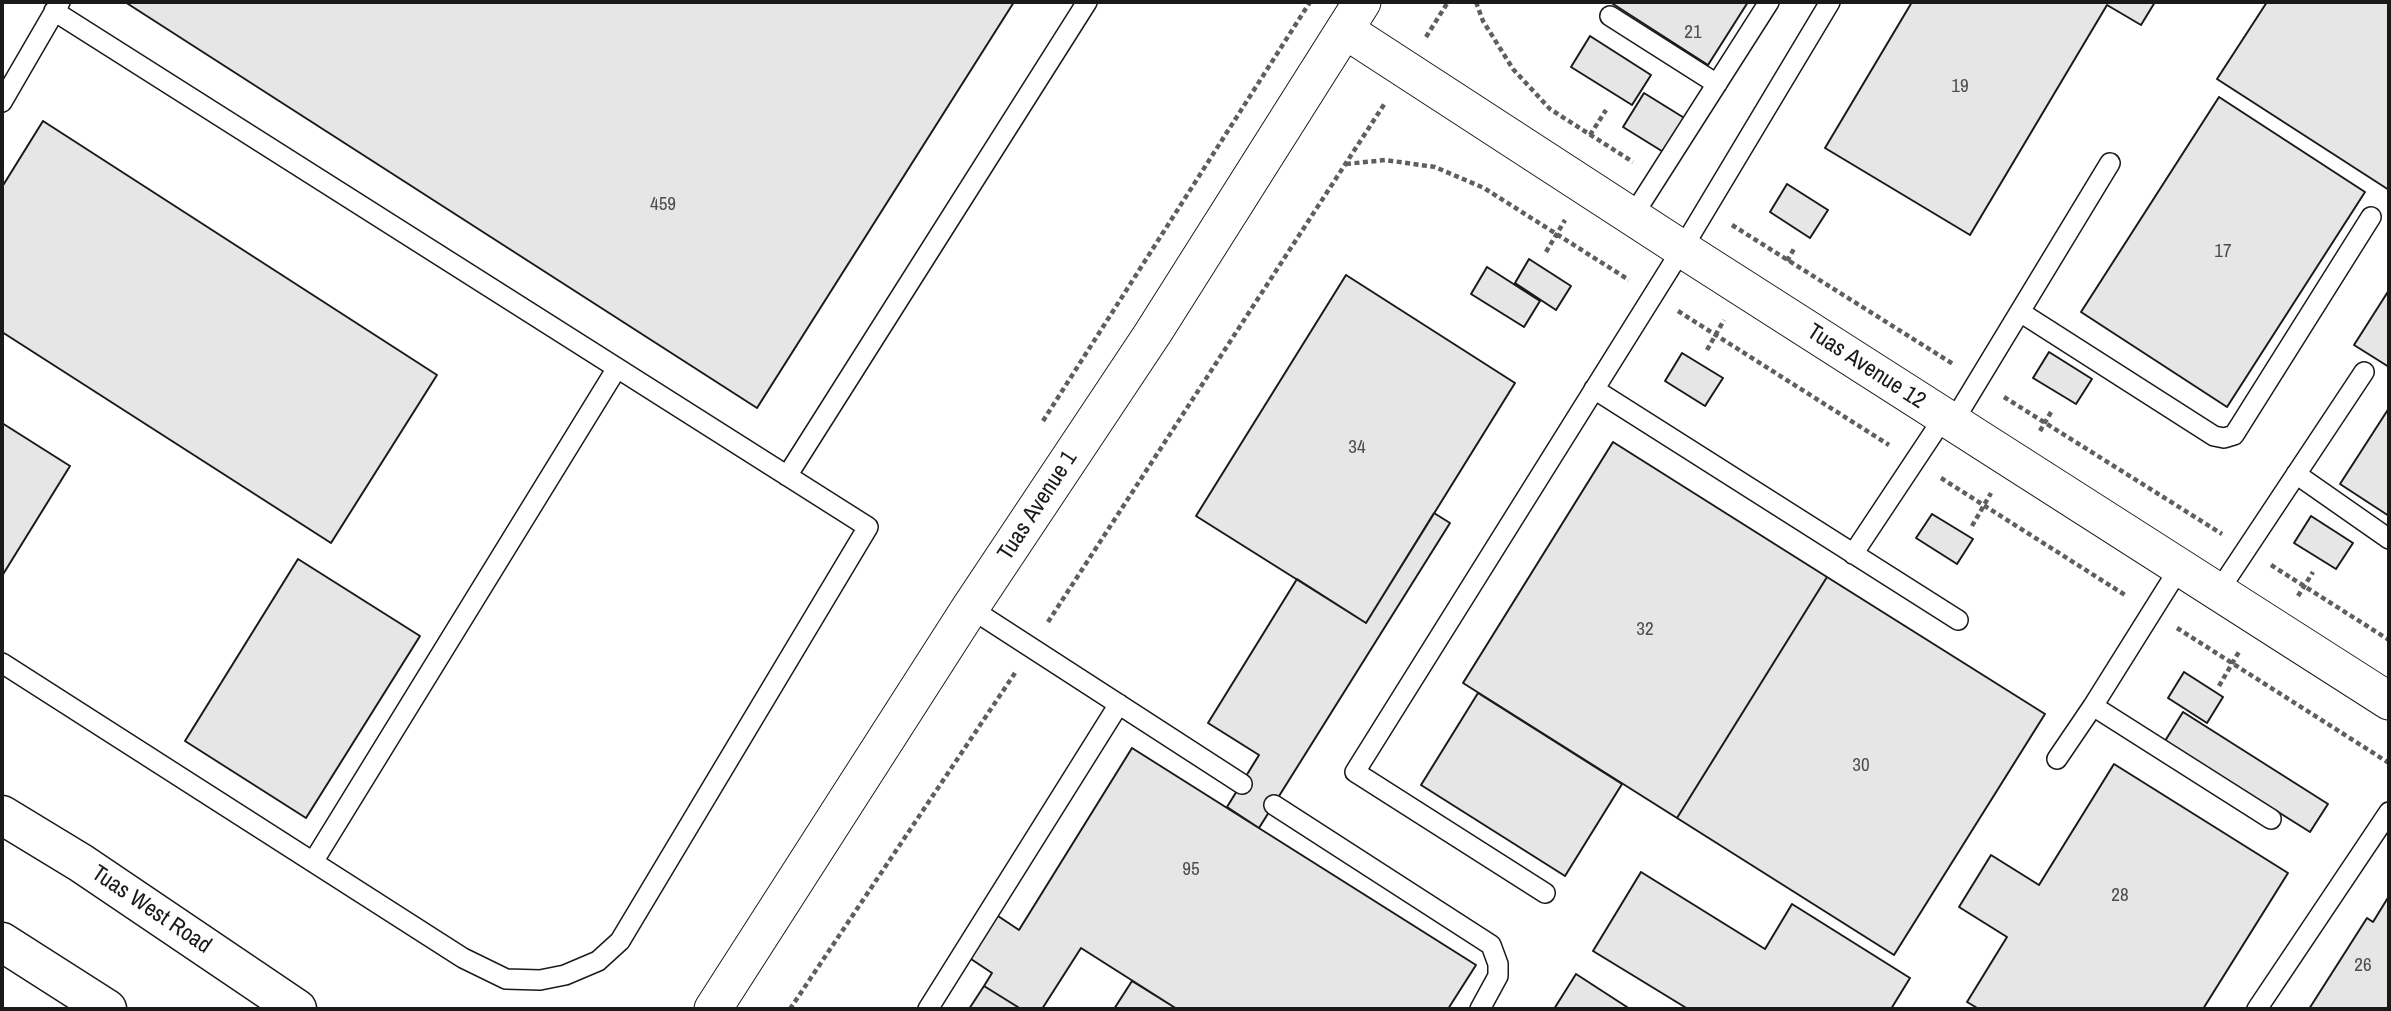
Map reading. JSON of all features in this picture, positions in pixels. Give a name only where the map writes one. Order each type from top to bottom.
[{"type":"main road","name":"Tuas West Road","points":[[2,815],[81,863],[297,1009]]},
{"type":"main road","points":[[2,942],[107,1009]]},
{"type":"street","name":"Tuas Avenue 12","points":[[1354,16],[1405,70],[2389,701]]},
{"type":"street","name":"Tuas Avenue 1","points":[[713,1009],[970,608],[1153,332],[1354,16]]},
{"type":"lane","points":[[787,476],[1087,2]]},
{"type":"lane","points":[[1632,217],[1769,2]]},
{"type":"lane","points":[[1545,893],[1355,772],[1682,249],[1830,2]]},
{"type":"lane","points":[[2,102],[57,7],[868,527],[620,941],[598,961],[565,975],[540,980],[506,979],[463,958],[2,663]]},
{"type":"lane","points":[[1610,16],[1717,84]]},
{"type":"lane","points":[[1853,554],[1914,461],[1978,380],[2110,163]]},
{"type":"lane","points":[[2020,312],[2214,436],[2224,438],[2234,435],[2371,217]]},
{"type":"lane","points":[[313,862],[617,368]]},
{"type":"lane","points":[[2218,592],[2364,372]]},
{"type":"lane","points":[[1594,389],[1958,620]]},
{"type":"lane","points":[[2296,474],[2389,539]]},
{"type":"lane","points":[[2057,759],[2180,567]]},
{"type":"lane","points":[[970,608],[1242,784]]},
{"type":"lane","points":[[928,1009],[1119,704]]},
{"type":"lane","points":[[2093,706],[2271,819]]},
{"type":"lane","points":[[1274,805],[1491,945],[1499,964],[1498,976],[1480,1009]]},
{"type":"lane","points":[[2257,1009],[2389,812]]},
{"type":"path","points":[[790,1009],[1031,648],[1346,164],[1448,2]]},
{"type":"path","points":[[1476,2],[1483,21],[1513,69],[1550,109],[1658,177]]},
{"type":"path","points":[[1346,164],[1385,160],[1435,167],[1484,188],[2389,763]]},
{"type":"path","points":[[1706,208],[2389,640]]},
{"type":"building","points":[[125,2],[1014,2],[757,408]]},
{"type":"building","points":[[1610,2],[1748,2],[1708,65]]},
{"type":"building","points":[[1912,2],[2155,2],[2141,25],[2107,5],[1970,235],[1825,148]]},
{"type":"building","points":[[2267,2],[2389,2],[2389,190],[2217,79]]},
{"type":"building","points":[[1590,36],[1651,75],[1632,105],[1571,67]]},
{"type":"building","points":[[1644,93],[1686,119],[1665,153],[1623,127]]},
{"type":"building","points":[[2219,97],[2365,192],[2227,407],[2081,312]]},
{"type":"building","points":[[43,121],[437,375],[331,543],[2,332],[2,187]]},
{"type":"building","points":[[1787,184],[1828,210],[1810,238],[1770,212]]},
{"type":"building","points":[[1529,259],[1571,286],[1556,310],[1515,283]]},
{"type":"building","points":[[1487,267],[1540,301],[1524,327],[1471,294]]},
{"type":"building","points":[[1346,275],[1515,383],[1366,623],[1196,516]]},
{"type":"building","points":[[2389,290],[2389,367],[2354,345]]},
{"type":"building","points":[[2049,352],[2092,379],[2076,404],[2033,378]]},
{"type":"building","points":[[1682,353],[1723,378],[1705,406],[1665,381]]},
{"type":"building","points":[[2389,408],[2389,516],[2340,484]]},
{"type":"building","points":[[2,423],[70,466],[2,576]]},
{"type":"building","points":[[1613,442],[1827,577],[1677,818],[1463,683]]},
{"type":"building","points":[[1434,513],[1450,523],[1259,828],[1227,807],[1259,755],[1208,723],[1297,579],[1366,623]]},
{"type":"building","points":[[1932,514],[1973,539],[1957,564],[1916,538]]},
{"type":"building","points":[[2311,516],[2353,543],[2336,569],[2294,543]]},
{"type":"building","points":[[298,559],[420,636],[306,818],[185,741]]},
{"type":"building","points":[[1827,577],[2045,714],[1894,955],[1677,818]]},
{"type":"building","points":[[2184,672],[2223,697],[2207,723],[2168,698]]},
{"type":"building","points":[[1478,693],[1622,784],[1565,876],[1421,785]]},
{"type":"building","points":[[2183,712],[2328,804],[2310,832],[2165,741]]},
{"type":"building","points":[[1132,748],[1476,965],[1448,1009],[1177,1009],[1081,948],[1042,1009],[1021,1009],[984,986],[992,973],[965,955],[992,912],[1019,930]]},
{"type":"building","points":[[2114,764],[2288,873],[2203,1009],[1979,1009],[1967,1002],[2007,937],[1959,907],[1991,855],[2039,885]]},
{"type":"building","points":[[1641,872],[1765,949],[1792,904],[1910,978],[1891,1009],[1688,1009],[1593,951]]},
{"type":"building","points":[[2389,896],[2389,1009],[2309,1009],[2367,918],[2373,922]]},
{"type":"building","points":[[1576,974],[1630,1009],[1554,1009]]},
{"type":"building","points":[[1132,981],[1177,1009],[1114,1009]]},
{"type":"building","points":[[984,986],[1021,1009],[969,1009]]}]
